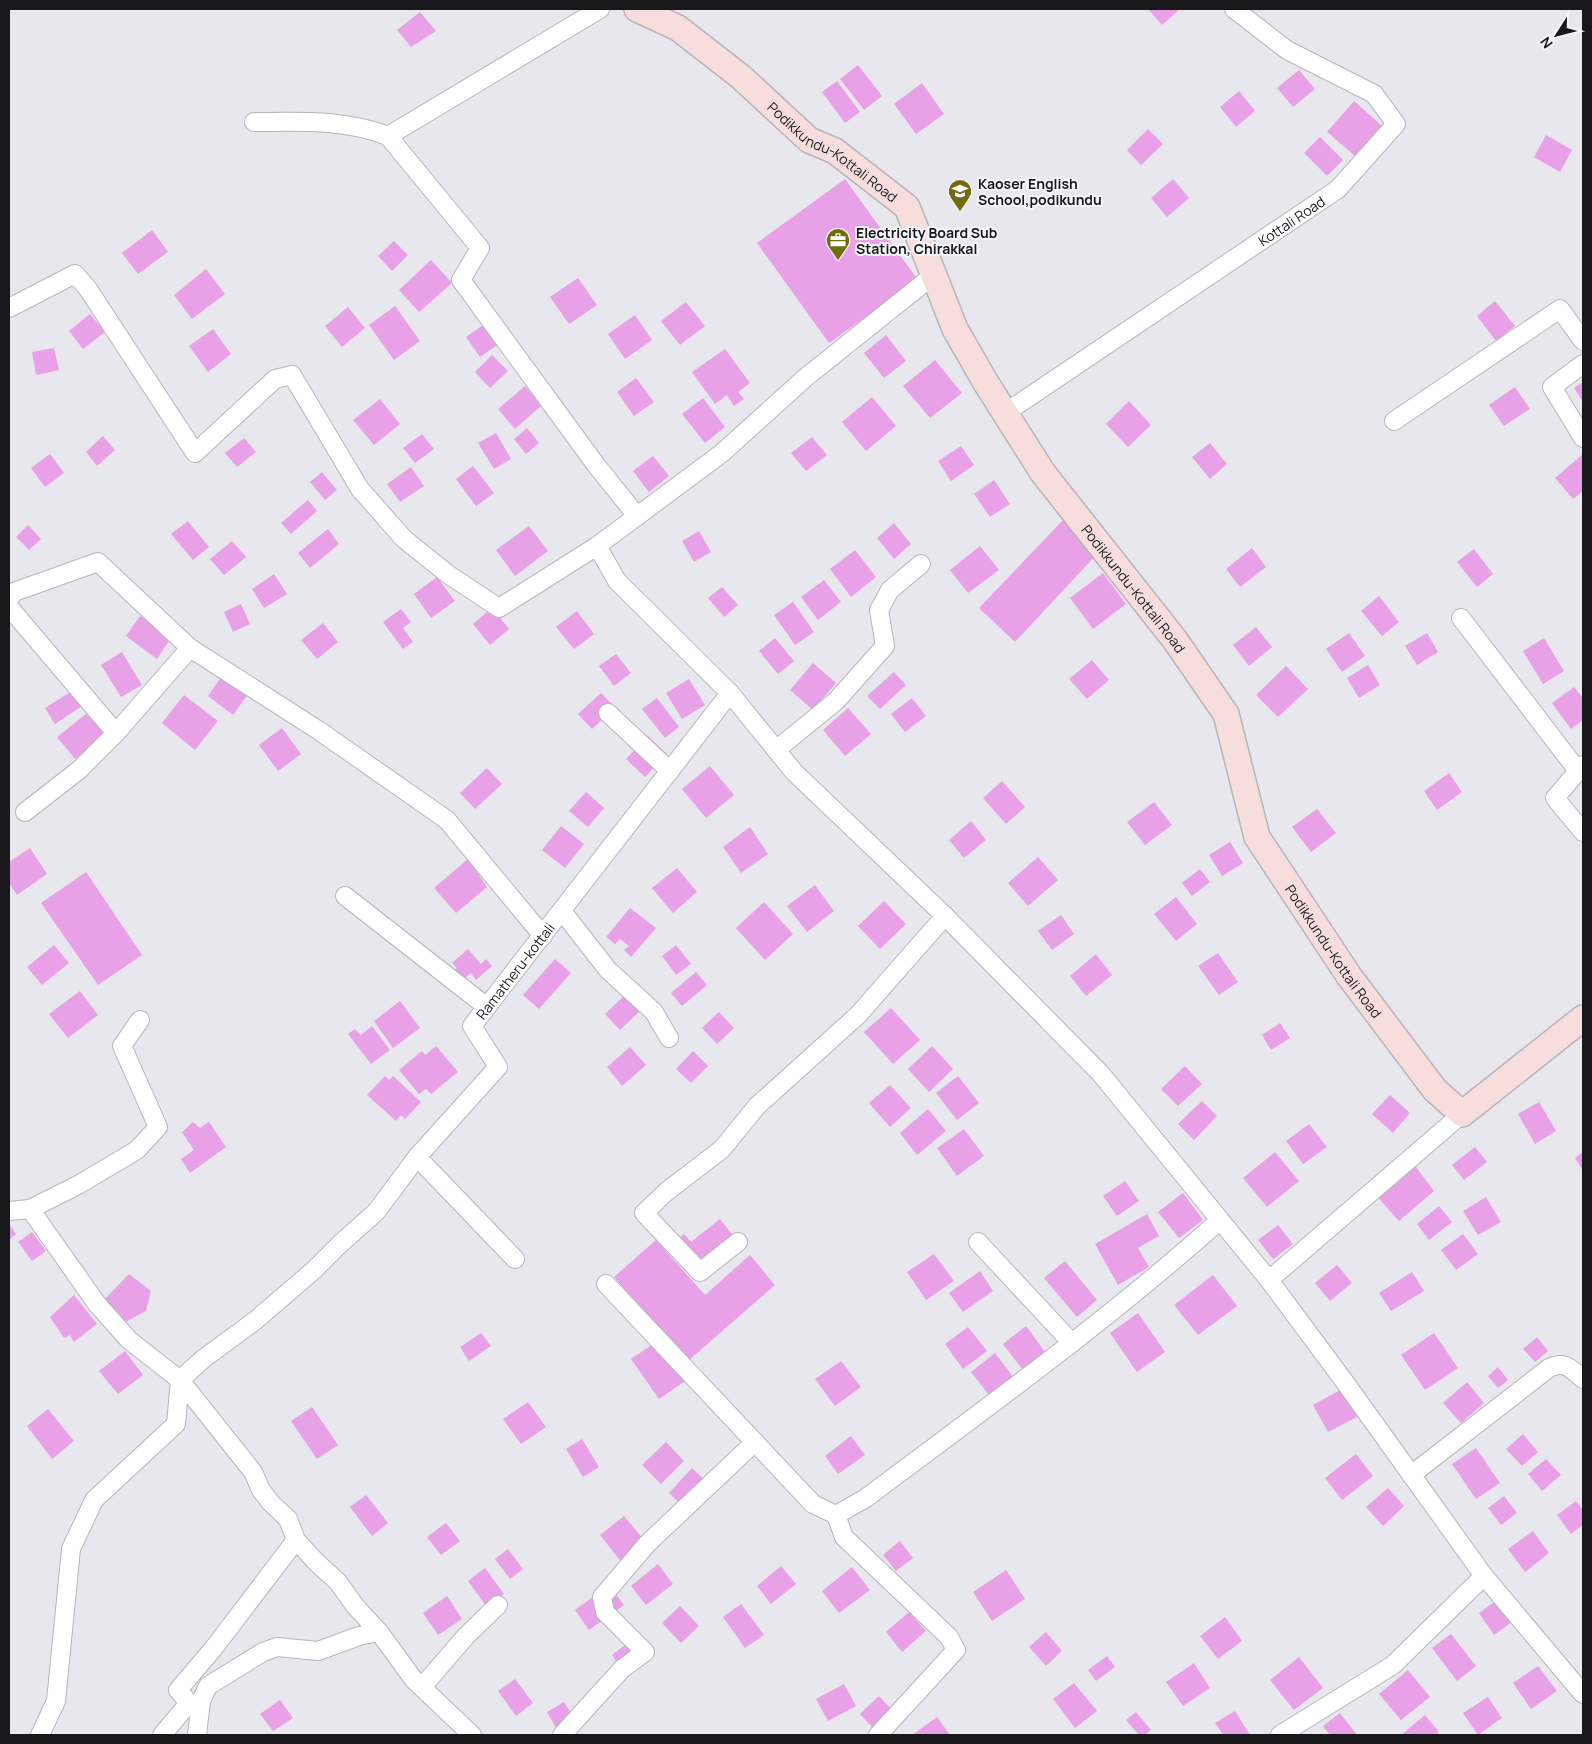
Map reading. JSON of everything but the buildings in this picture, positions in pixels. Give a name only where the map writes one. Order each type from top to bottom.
[{"type":"main road","name":"Podikkundu-Kottali Road","points":[[637,9],[678,28],[741,77],[809,140],[835,151],[907,207],[956,329],[1005,413],[1044,473],[1175,640],[1226,714],[1257,837],[1349,976],[1435,1090],[1462,1114]]},
{"type":"main road","points":[[1462,1114],[1583,1018]]},
{"type":"street","points":[[388,136],[600,9]]},
{"type":"street","name":"Kottali Road","points":[[1005,413],[1338,188],[1396,124],[1374,94],[1287,50],[1234,9]]},
{"type":"street","points":[[254,122],[324,121],[368,128],[388,136],[480,248],[461,280],[596,465],[637,516]]},
{"type":"street","points":[[9,308],[75,274],[88,290],[194,453],[275,379],[292,376],[326,428],[360,488],[404,539],[449,575],[498,608],[597,546],[722,453],[805,378],[935,274]]},
{"type":"street","points":[[1394,421],[1560,309],[1583,342]]},
{"type":"street","points":[[1583,364],[1552,386],[1583,438]]},
{"type":"street","points":[[597,546],[617,581],[730,693],[794,772],[944,916],[1101,1074],[1268,1280],[1484,1576],[1583,1694]]},
{"type":"street","points":[[9,599],[14,592],[98,562],[190,648],[318,730],[447,820],[543,936]]},
{"type":"street","points":[[776,750],[836,701],[885,646],[880,610],[890,590],[921,564]]},
{"type":"street","points":[[9,607],[116,733]]},
{"type":"street","points":[[1461,618],[1581,768],[1555,798],[1583,832]]},
{"type":"street","points":[[25,812],[79,770],[116,733],[190,648]]},
{"type":"street","name":"Ramatheru-kottali","points":[[417,1156],[498,1068],[472,1026],[730,693]]},
{"type":"street","points":[[608,714],[670,771]]},
{"type":"street","points":[[345,896],[487,1007]]},
{"type":"street","points":[[562,911],[608,970],[654,1012],[669,1038]]},
{"type":"street","points":[[738,1242],[700,1272],[644,1213],[666,1192],[722,1149],[757,1106],[858,1015],[944,916]]},
{"type":"street","points":[[9,1211],[30,1209],[78,1185],[137,1150],[158,1127],[122,1046],[140,1020]]},
{"type":"street","points":[[1268,1280],[1462,1114]]},
{"type":"street","points":[[40,1735],[56,1701],[71,1549],[94,1500],[176,1424],[180,1380],[202,1359],[256,1320],[314,1270],[376,1212],[417,1156],[515,1259]]},
{"type":"street","points":[[30,1209],[97,1304],[129,1340],[180,1380],[253,1472],[266,1496],[288,1520],[296,1540],[338,1582],[355,1606],[379,1632],[398,1662],[472,1735]]},
{"type":"street","points":[[836,1515],[866,1498],[1072,1343],[1172,1263],[1219,1221]]},
{"type":"street","points":[[978,1242],[1072,1343]]},
{"type":"street","points":[[606,1284],[813,1504],[836,1515],[844,1537],[949,1637],[956,1650],[878,1735]]},
{"type":"street","points":[[1411,1475],[1549,1368],[1558,1363],[1566,1364],[1583,1379]]},
{"type":"street","points":[[562,1735],[622,1669],[645,1652],[605,1612],[602,1597],[647,1544],[755,1442]]},
{"type":"street","points":[[162,1735],[188,1702],[178,1690],[213,1649],[296,1540]]},
{"type":"street","points":[[1280,1735],[1393,1665],[1484,1576]]},
{"type":"street","points":[[422,1687],[466,1636],[498,1605]]},
{"type":"street","points":[[197,1735],[201,1701],[208,1686],[263,1652],[277,1647],[318,1650],[359,1636],[379,1632]]},
{"type":"place","name":"Kaoser English School,podikundu","points":[[960,212]]},
{"type":"place","name":"Electricity Board Sub Station, Chirakkal","points":[[838,261]]}]
